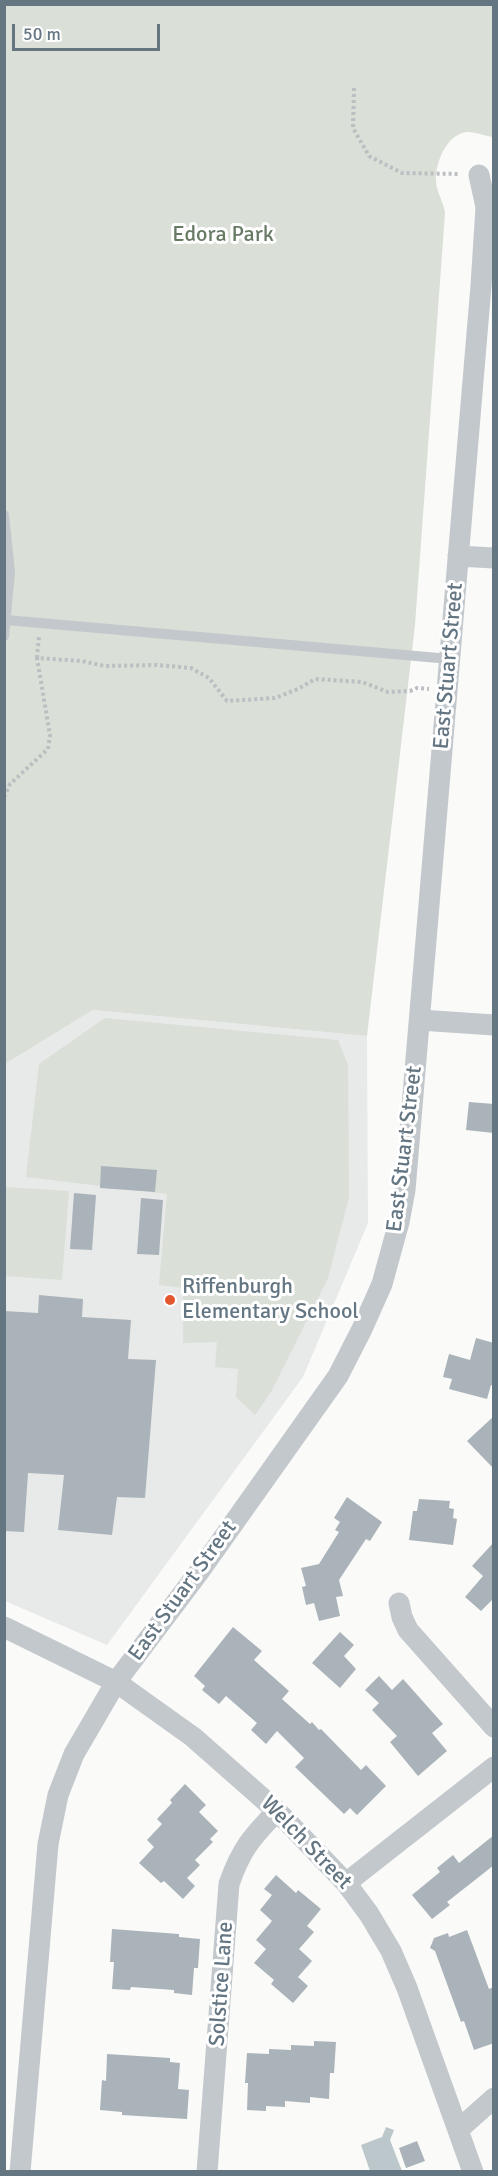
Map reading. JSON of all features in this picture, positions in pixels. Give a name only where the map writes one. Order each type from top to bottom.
[{"type":"street","name":"East Stuart Street","points":[[20,2172],[48,1844],[58,1795],[74,1754],[116,1682],[199,1572],[338,1376],[382,1284],[399,1222],[405,1190],[458,556],[487,286],[486,207],[479,175]]},
{"type":"street","points":[[458,556],[494,558]]},
{"type":"street","points":[[420,1020],[494,1025]]},
{"type":"street","points":[[399,1603],[408,1630],[494,1727]]},
{"type":"street","name":"Welch Street","points":[[4,1627],[116,1682],[193,1737],[277,1811],[346,1883],[369,1914],[391,1951],[407,1988],[473,2172]]},
{"type":"street","points":[[346,1883],[494,1767]]},
{"type":"street","name":"Solstice Lane","points":[[207,2172],[230,1884],[237,1860],[251,1839],[277,1811]]},
{"type":"street","points":[[458,2130],[494,2098]]},
{"type":"lane","points":[[4,515],[10,572],[4,636]]},
{"type":"lane","points":[[6,620],[450,659]]},
{"type":"path","points":[[354,88],[353,128],[369,156],[402,173],[479,175]]},
{"type":"path","points":[[4,797],[10,784],[48,749],[50,735],[37,658],[39,623]]},
{"type":"path","points":[[37,658],[82,661],[105,666],[157,665],[191,668],[209,678],[226,701],[275,698],[315,679],[362,682],[388,692],[410,691],[417,688],[448,691]]},
{"type":"shaded area","name":"Riffenburgh Elementary School","points":[[93,1010],[367,1036],[368,1223],[303,1377],[107,1645],[5,1601],[5,1064]]},
{"type":"shaded area","points":[[386,2127],[394,2130],[390,2140],[402,2171],[370,2171],[361,2145],[382,2137]]},
{"type":"green space","name":"Edora Park","points":[[5,5],[493,5],[493,137],[470,132],[455,137],[444,149],[436,173],[436,185],[445,213],[415,625],[367,1036],[93,1010],[5,1064]]},
{"type":"green space","points":[[105,1018],[338,1040],[348,1065],[349,1197],[328,1278],[271,1392],[255,1415],[236,1397],[238,1369],[215,1367],[217,1342],[183,1343],[183,1288],[159,1285],[167,1194],[26,1177],[39,1064]]},
{"type":"green space","points":[[4,1187],[69,1191],[62,1280],[5,1276]]},
{"type":"building","points":[[469,1102],[494,1104],[494,1133],[466,1130]]},
{"type":"building","points":[[101,1166],[157,1170],[155,1192],[100,1188]]},
{"type":"building","points":[[74,1193],[96,1195],[92,1250],[70,1249]]},
{"type":"building","points":[[141,1198],[163,1200],[159,1255],[137,1254]]},
{"type":"building","points":[[39,1295],[83,1299],[82,1317],[131,1320],[128,1359],[156,1360],[145,1498],[117,1497],[112,1535],[58,1530],[64,1475],[28,1473],[24,1532],[4,1531],[4,1311],[38,1313]]},
{"type":"building","points":[[476,1338],[494,1343],[494,1386],[491,1385],[487,1399],[449,1389],[452,1379],[443,1377],[449,1354],[470,1360]]},
{"type":"building","points":[[494,1416],[494,1469],[467,1441]]},
{"type":"building","points":[[347,1497],[382,1522],[370,1541],[366,1539],[339,1580],[343,1596],[336,1597],[340,1616],[319,1621],[314,1603],[306,1605],[302,1587],[306,1586],[301,1568],[319,1564],[339,1532],[335,1530],[340,1522],[334,1518]]},
{"type":"building","points":[[419,1499],[450,1501],[449,1508],[454,1509],[453,1518],[457,1519],[453,1545],[409,1540],[413,1511],[417,1511]]},
{"type":"building","points":[[494,1542],[494,1598],[481,1611],[465,1597],[483,1576],[472,1566]]},
{"type":"building","points":[[233,1627],[262,1651],[254,1660],[289,1691],[282,1699],[310,1724],[312,1722],[319,1730],[321,1729],[361,1770],[366,1765],[386,1786],[357,1815],[350,1808],[344,1814],[295,1767],[304,1758],[277,1731],[266,1744],[251,1730],[257,1723],[226,1696],[219,1704],[202,1690],[205,1686],[194,1676]]},
{"type":"building","points":[[340,1632],[354,1645],[344,1656],[356,1669],[340,1688],[312,1663]]},
{"type":"building","points":[[379,1676],[392,1690],[403,1679],[443,1724],[432,1733],[447,1751],[418,1776],[390,1742],[397,1736],[372,1710],[379,1703],[365,1690]]},
{"type":"building","points":[[185,1784],[206,1805],[199,1812],[218,1831],[210,1839],[213,1842],[195,1860],[200,1865],[187,1878],[195,1886],[183,1899],[164,1881],[161,1883],[139,1863],[154,1847],[147,1840],[162,1824],[157,1819]]},
{"type":"building","points":[[494,1835],[494,1865],[447,1902],[450,1905],[432,1919],[412,1895],[440,1872],[437,1868],[453,1855],[459,1863]]},
{"type":"building","points":[[276,1875],[296,1893],[298,1890],[321,1909],[307,1926],[314,1932],[299,1949],[312,1961],[298,1977],[308,1986],[293,2003],[271,1984],[274,1980],[254,1963],[266,1949],[256,1940],[272,1921],[260,1910],[272,1895],[264,1889]]},
{"type":"building","points":[[112,1929],[179,1934],[179,1937],[200,1939],[198,1968],[194,1968],[192,1995],[174,1993],[174,1990],[131,1987],[130,1990],[112,1989],[114,1962],[110,1962]]},
{"type":"building","points":[[467,1930],[489,1989],[494,1987],[494,2043],[474,2050],[464,2021],[461,2022],[435,1951],[430,1948],[434,1938],[448,1933],[449,1937]]},
{"type":"building","points":[[314,2041],[336,2042],[334,2073],[330,2073],[329,2099],[310,2097],[310,2103],[285,2101],[285,2107],[266,2106],[266,2111],[247,2110],[248,2083],[245,2083],[247,2053],[269,2054],[269,2049],[291,2050],[291,2045],[314,2046]]},
{"type":"building","points":[[107,2054],[170,2058],[170,2062],[180,2063],[178,2089],[189,2090],[187,2119],[122,2115],[122,2112],[100,2110],[102,2080],[106,2081]]},
{"type":"building","points":[[417,2141],[425,2161],[406,2168],[399,2148]]},
{"type":"place","name":"Riffenburgh Elementary School","points":[[170,1300]]}]
